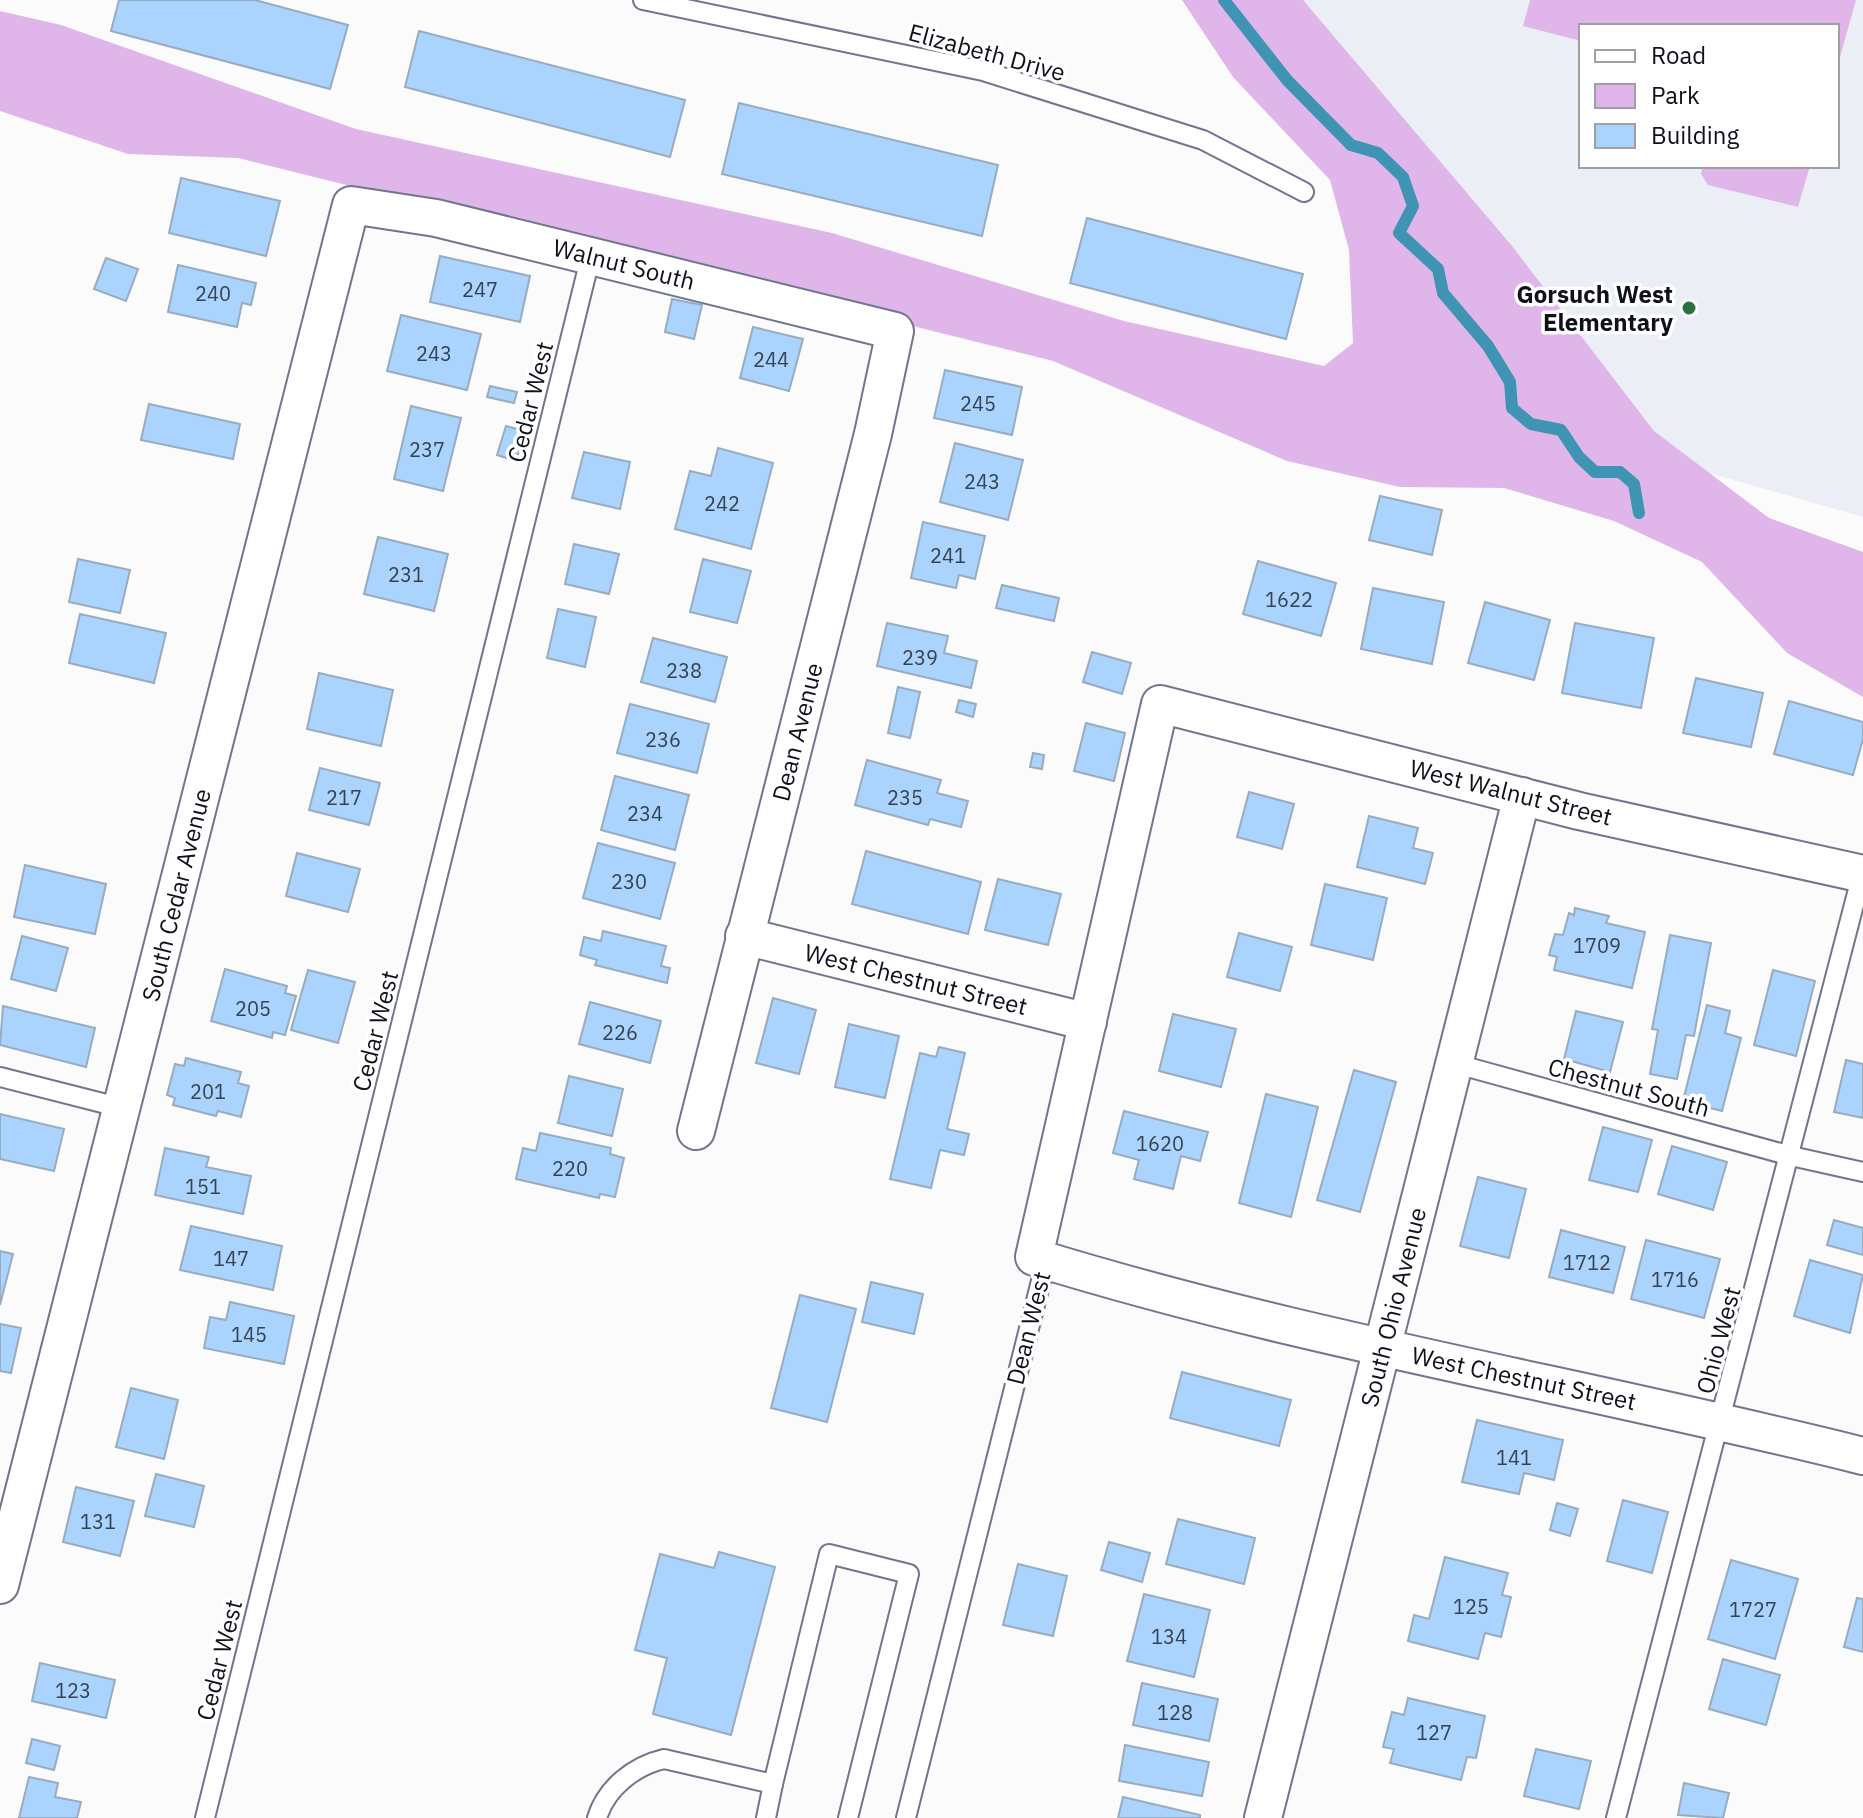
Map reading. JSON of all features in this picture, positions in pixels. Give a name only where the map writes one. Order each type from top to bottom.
[{"type":"street","name":"Walnut South","points":[[351,205],[436,218],[895,331]]},
{"type":"street","name":"South Cedar Avenue","points":[[0,1585],[351,205]]},
{"type":"street","name":"Dean Avenue","points":[[696,1131],[863,475],[895,331]]},
{"type":"street","name":"West Walnut Street","points":[[1160,704],[1522,796],[1862,874]]},
{"type":"street","name":"Dean West","points":[[1046,1261],[1034,1257],[1160,704]]},
{"type":"street","name":"South Ohio Avenue","points":[[1263,1818],[1522,796]]},
{"type":"street","name":"West Chestnut Street","points":[[744,936],[1088,1022]]},
{"type":"street","name":"West Chestnut Street","points":[[1046,1261],[1383,1349],[1721,1420],[1863,1456]]},
{"type":"lane","name":"Elizabeth Drive","points":[[643,0],[983,71],[1203,140],[1304,192]]},
{"type":"lane","name":"Cedar West","points":[[205,1818],[591,255]]},
{"type":"lane","name":"Ohio West","points":[[1616,1818],[1791,1156],[1862,874]]},
{"type":"lane","name":"Chestnut South","points":[[1453,1063],[1791,1156],[1863,1172]]},
{"type":"lane","points":[[0,1077],[122,1108]]},
{"type":"lane","name":"Dean West","points":[[906,1818],[1046,1261]]},
{"type":"lane","points":[[766,1818],[829,1554],[909,1574],[848,1818]]},
{"type":"lane","points":[[597,1818],[602,1803],[628,1774],[647,1763],[664,1759],[773,1784]]},
{"type":"shaded area","name":"Gorsuch West Elementary","points":[[1272,0],[1863,0],[1863,517],[1628,450]]},
{"type":"green space","points":[[1182,0],[1303,0],[1512,246],[1654,431],[1769,518],[1863,552],[1863,697],[1787,653],[1702,562],[1614,521],[1504,488],[1400,487],[1287,461],[1053,361],[238,158],[128,154],[0,111],[0,11],[61,25],[356,129],[832,233],[1124,321],[1324,366],[1353,343],[1349,250],[1330,180],[1233,77]]},
{"type":"green space","points":[[1530,0],[1856,0],[1839,61],[1839,24],[1579,24],[1579,40],[1523,26]]},
{"type":"green space","points":[[1702,168],[1809,168],[1798,207],[1708,185],[1701,174]]},
{"type":"building","points":[[119,0],[255,0],[348,25],[330,89],[111,31]]},
{"type":"building","points":[[419,31],[685,100],[670,157],[405,87]]},
{"type":"building","points":[[739,103],[998,165],[982,236],[722,174]]},
{"type":"building","points":[[181,178],[280,201],[266,256],[169,233]]},
{"type":"building","points":[[1087,218],[1303,274],[1286,339],[1070,283]]},
{"type":"building","points":[[440,256],[530,276],[520,322],[430,302]]},
{"type":"building","points":[[106,258],[138,269],[126,301],[94,289]]},
{"type":"building","points":[[178,265],[256,283],[251,305],[242,303],[237,327],[168,312]]},
{"type":"building","points":[[672,299],[702,305],[694,339],[665,332]]},
{"type":"building","points":[[401,315],[481,334],[467,390],[387,371]]},
{"type":"building","points":[[753,327],[803,339],[789,391],[740,378]]},
{"type":"building","points":[[945,370],[1022,387],[1012,435],[934,418]]},
{"type":"building","points":[[490,386],[517,392],[514,403],[487,397]]},
{"type":"building","points":[[149,404],[240,424],[233,459],[141,440]]},
{"type":"building","points":[[411,406],[461,418],[443,491],[394,479]]},
{"type":"building","points":[[506,426],[525,431],[516,461],[497,455]]},
{"type":"building","points":[[955,443],[1023,460],[1008,520],[940,502]]},
{"type":"building","points":[[718,448],[773,463],[751,549],[675,529],[690,471],[711,476]]},
{"type":"building","points":[[584,452],[630,462],[620,509],[572,498]]},
{"type":"building","points":[[1380,496],[1442,510],[1432,555],[1369,540]]},
{"type":"building","points":[[923,522],[985,536],[975,579],[959,575],[956,588],[911,578]]},
{"type":"building","points":[[378,537],[448,554],[434,611],[364,594]]},
{"type":"building","points":[[574,544],[619,554],[609,594],[565,584]]},
{"type":"building","points":[[78,559],[130,570],[120,613],[69,602]]},
{"type":"building","points":[[703,559],[751,571],[737,623],[690,612]]},
{"type":"building","points":[[1258,561],[1336,583],[1321,636],[1243,614]]},
{"type":"building","points":[[1002,585],[1059,598],[1054,621],[996,608]]},
{"type":"building","points":[[1373,588],[1444,602],[1432,664],[1361,649]]},
{"type":"building","points":[[1485,602],[1550,620],[1534,680],[1468,663]]},
{"type":"building","points":[[558,609],[596,617],[585,667],[547,658]]},
{"type":"building","points":[[80,614],[166,633],[154,683],[69,663]]},
{"type":"building","points":[[887,623],[948,636],[944,653],[977,661],[971,688],[877,666]]},
{"type":"building","points":[[1575,623],[1654,638],[1641,708],[1562,693]]},
{"type":"building","points":[[653,638],[727,657],[715,702],[641,682]]},
{"type":"building","points":[[1092,652],[1131,663],[1122,694],[1083,682]]},
{"type":"building","points":[[319,673],[393,690],[381,746],[307,729]]},
{"type":"building","points":[[1696,678],[1763,693],[1751,747],[1683,733]]},
{"type":"building","points":[[898,687],[920,692],[910,738],[888,733]]},
{"type":"building","points":[[959,700],[976,704],[973,717],[956,712]]},
{"type":"building","points":[[1789,701],[1863,722],[1863,739],[1853,775],[1774,754]]},
{"type":"building","points":[[630,704],[709,724],[697,773],[617,753]]},
{"type":"building","points":[[1086,723],[1125,733],[1114,781],[1074,771]]},
{"type":"building","points":[[1033,753],[1044,755],[1042,769],[1030,767]]},
{"type":"building","points":[[867,760],[941,780],[937,793],[968,801],[961,827],[930,819],[928,825],[855,805]]},
{"type":"building","points":[[320,768],[380,783],[369,825],[309,810]]},
{"type":"building","points":[[615,776],[689,795],[675,850],[601,830]]},
{"type":"building","points":[[1249,792],[1294,804],[1282,849],[1237,837]]},
{"type":"building","points":[[1369,816],[1418,828],[1413,848],[1433,853],[1425,884],[1357,867]]},
{"type":"building","points":[[598,843],[675,863],[660,919],[583,898]]},
{"type":"building","points":[[866,851],[981,882],[968,934],[852,904]]},
{"type":"building","points":[[297,853],[360,869],[348,912],[286,896]]},
{"type":"building","points":[[25,865],[106,884],[95,934],[14,917]]},
{"type":"building","points":[[998,879],[1061,894],[1048,945],[985,930]]},
{"type":"building","points":[[1325,884],[1387,898],[1373,960],[1311,945]]},
{"type":"building","points":[[1575,908],[1609,916],[1606,923],[1645,932],[1632,988],[1554,970],[1557,957],[1549,955],[1555,934],[1563,935],[1569,913],[1574,915]]},
{"type":"building","points":[[603,931],[666,946],[661,966],[670,968],[667,983],[595,965],[597,960],[580,955],[584,937],[601,941]]},
{"type":"building","points":[[1239,933],[1292,947],[1280,991],[1227,977]]},
{"type":"building","points":[[1670,935],[1711,943],[1694,1036],[1686,1035],[1677,1079],[1650,1074],[1658,1030],[1652,1029]]},
{"type":"building","points":[[22,936],[68,948],[56,991],[11,979]]},
{"type":"building","points":[[225,969],[287,986],[285,993],[296,996],[285,1035],[273,1032],[272,1038],[211,1021]]},
{"type":"building","points":[[308,970],[355,982],[338,1043],[291,1030]]},
{"type":"building","points":[[1773,970],[1815,981],[1796,1056],[1754,1045]]},
{"type":"building","points":[[773,998],[816,1010],[799,1074],[756,1063]]},
{"type":"building","points":[[590,1002],[661,1021],[650,1063],[579,1044]]},
{"type":"building","points":[[1707,1005],[1730,1011],[1725,1033],[1741,1038],[1722,1111],[1683,1101]]},
{"type":"building","points":[[3,1006],[95,1028],[86,1067],[0,1045]]},
{"type":"building","points":[[1576,1011],[1623,1022],[1610,1072],[1564,1059]]},
{"type":"building","points":[[1173,1014],[1236,1029],[1221,1087],[1159,1071]]},
{"type":"building","points":[[849,1024],[899,1036],[885,1098],[835,1087]]},
{"type":"building","points":[[939,1047],[965,1053],[947,1129],[969,1134],[964,1155],[940,1150],[931,1188],[890,1179],[920,1053],[936,1057]]},
{"type":"building","points":[[186,1058],[241,1072],[238,1083],[249,1086],[241,1117],[218,1111],[216,1116],[173,1105],[175,1098],[167,1095],[175,1064],[184,1066]]},
{"type":"building","points":[[1846,1060],[1863,1064],[1863,1118],[1834,1112]]},
{"type":"building","points":[[1354,1070],[1396,1082],[1360,1212],[1317,1200]]},
{"type":"building","points":[[569,1076],[623,1089],[612,1136],[558,1123]]},
{"type":"building","points":[[1266,1094],[1318,1107],[1291,1217],[1239,1203]]},
{"type":"building","points":[[1124,1111],[1208,1132],[1200,1161],[1181,1156],[1173,1189],[1134,1179],[1139,1160],[1113,1153]]},
{"type":"building","points":[[0,1114],[64,1129],[54,1171],[0,1159]]},
{"type":"building","points":[[1603,1127],[1652,1140],[1638,1192],[1589,1180]]},
{"type":"building","points":[[540,1133],[611,1148],[610,1154],[624,1158],[615,1197],[600,1194],[599,1198],[516,1179],[523,1148],[536,1151]]},
{"type":"building","points":[[1672,1146],[1727,1162],[1713,1210],[1658,1194]]},
{"type":"building","points":[[165,1148],[209,1157],[206,1167],[251,1176],[243,1214],[155,1195]]},
{"type":"building","points":[[1478,1177],[1526,1189],[1509,1258],[1460,1246]]},
{"type":"building","points":[[1834,1220],[1863,1228],[1863,1255],[1827,1245]]},
{"type":"building","points":[[191,1226],[282,1246],[273,1290],[180,1270]]},
{"type":"building","points":[[1561,1230],[1625,1247],[1613,1293],[1549,1277]]},
{"type":"building","points":[[1646,1240],[1720,1259],[1704,1318],[1631,1299]]},
{"type":"building","points":[[0,1251],[13,1254],[0,1305]]},
{"type":"building","points":[[1810,1260],[1863,1275],[1850,1333],[1794,1316]]},
{"type":"building","points":[[871,1282],[923,1294],[914,1334],[862,1322]]},
{"type":"building","points":[[800,1295],[856,1309],[827,1422],[771,1408]]},
{"type":"building","points":[[230,1302],[294,1316],[284,1364],[204,1348],[210,1317],[226,1320]]},
{"type":"building","points":[[0,1324],[21,1328],[11,1373],[0,1371]]},
{"type":"building","points":[[1182,1372],[1291,1400],[1279,1446],[1170,1418]]},
{"type":"building","points":[[131,1388],[178,1400],[164,1459],[116,1447]]},
{"type":"building","points":[[1477,1420],[1563,1440],[1554,1480],[1524,1473],[1519,1494],[1462,1482]]},
{"type":"building","points":[[156,1474],[204,1486],[194,1527],[145,1516]]},
{"type":"building","points":[[76,1487],[134,1501],[120,1556],[63,1542]]},
{"type":"building","points":[[1623,1500],[1668,1512],[1652,1573],[1607,1561]]},
{"type":"building","points":[[1557,1503],[1578,1509],[1570,1536],[1550,1530]]},
{"type":"building","points":[[1178,1519],[1255,1538],[1244,1584],[1166,1564]]},
{"type":"building","points":[[1109,1542],[1150,1553],[1142,1582],[1101,1570]]},
{"type":"building","points":[[719,1552],[775,1567],[731,1735],[653,1714],[667,1658],[635,1650],[660,1554],[714,1568]]},
{"type":"building","points":[[1445,1557],[1508,1573],[1502,1595],[1511,1597],[1501,1637],[1485,1633],[1478,1659],[1408,1641],[1414,1615],[1429,1619]]},
{"type":"building","points":[[1731,1560],[1798,1579],[1775,1659],[1708,1639]]},
{"type":"building","points":[[1018,1564],[1067,1576],[1053,1636],[1003,1625]]},
{"type":"building","points":[[1144,1594],[1210,1610],[1194,1677],[1127,1661]]},
{"type":"building","points":[[1857,1598],[1863,1599],[1863,1652],[1844,1647]]},
{"type":"building","points":[[1723,1659],[1780,1675],[1766,1725],[1709,1709]]},
{"type":"building","points":[[40,1663],[115,1680],[106,1718],[32,1701]]},
{"type":"building","points":[[1142,1683],[1218,1699],[1209,1741],[1133,1725]]},
{"type":"building","points":[[1408,1698],[1485,1716],[1476,1758],[1467,1757],[1461,1780],[1390,1763],[1394,1749],[1383,1747],[1392,1712],[1404,1715]]},
{"type":"building","points":[[32,1739],[60,1746],[54,1770],[26,1763]]},
{"type":"building","points":[[1125,1745],[1209,1762],[1202,1796],[1119,1781]]},
{"type":"building","points":[[1536,1749],[1591,1761],[1579,1809],[1524,1796]]},
{"type":"building","points":[[29,1777],[58,1783],[55,1797],[81,1802],[77,1818],[19,1818]]},
{"type":"building","points":[[1684,1783],[1729,1793],[1723,1818],[1678,1815]]},
{"type":"building","points":[[1123,1797],[1200,1815],[1200,1818],[1118,1818]]},
{"type":"waterway","points":[[1224,0],[1287,80],[1351,145],[1378,153],[1403,177],[1413,206],[1399,233],[1438,269],[1443,293],[1488,346],[1510,382],[1512,408],[1531,424],[1561,430],[1579,457],[1595,472],[1620,472],[1634,484],[1639,513]]},
{"type":"place","name":"Gorsuch West Elementary","points":[[1689,308]]}]
